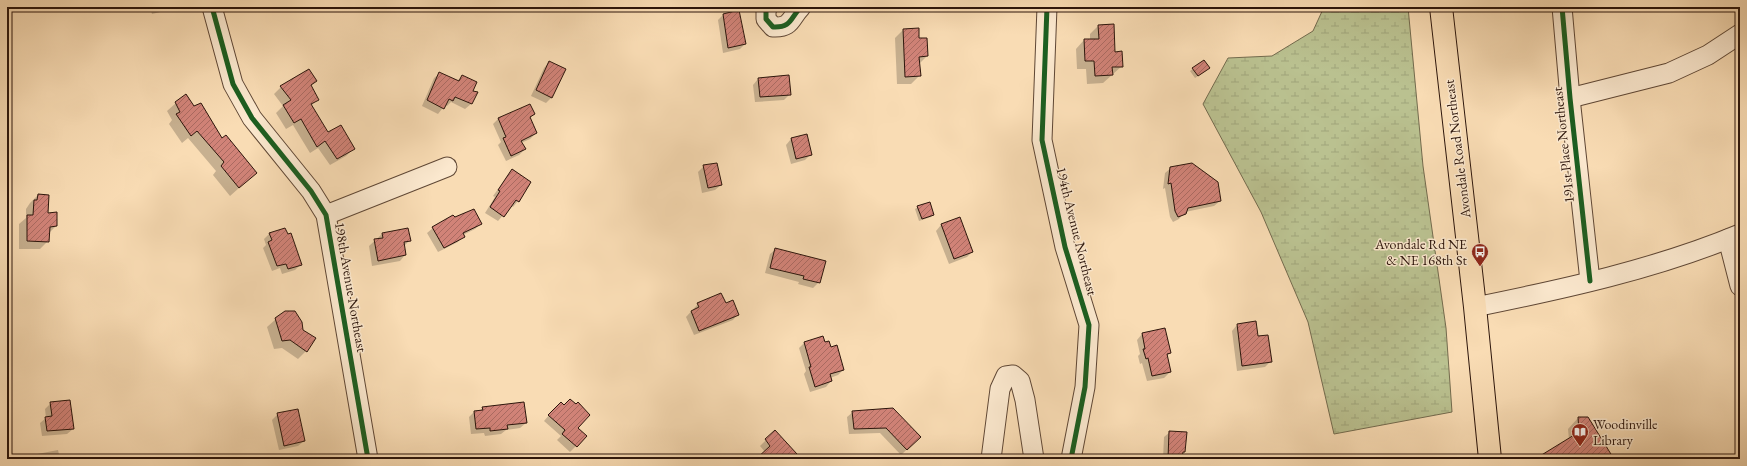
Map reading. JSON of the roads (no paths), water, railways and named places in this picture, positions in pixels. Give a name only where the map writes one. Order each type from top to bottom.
[{"type":"main road","name":"Avondale Road Northeast","points":[[1441,7],[1475,307],[1490,459]]},
{"type":"street","name":"198th Avenue Northeast","points":[[212,7],[233,84],[252,118],[311,191],[326,215],[368,459]]},
{"type":"street","points":[[768,7],[766,9],[766,19],[773,27],[782,28],[790,22],[801,7]]},
{"type":"street","name":"194th Avenue Northeast","points":[[1047,7],[1042,140],[1066,247],[1089,325],[1085,388],[1071,459]]},
{"type":"street","name":"191st Place Northeast","points":[[1562,7],[1570,98],[1590,281]]},
{"type":"street","points":[[1570,98],[1669,73],[1708,55],[1740,34]]},
{"type":"street","points":[[326,215],[446,167]]},
{"type":"street","points":[[1475,307],[1590,281],[1657,263],[1734,237],[1740,286]]},
{"type":"street","points":[[991,459],[1000,389],[1006,376],[1013,375],[1020,381],[1025,400],[1034,459]]},
{"type":"place","name":"Avondale Rd NE & NE 168th St","points":[[1480,267]]},
{"type":"place","name":"Woodinville Library","points":[[1580,447]]}]
